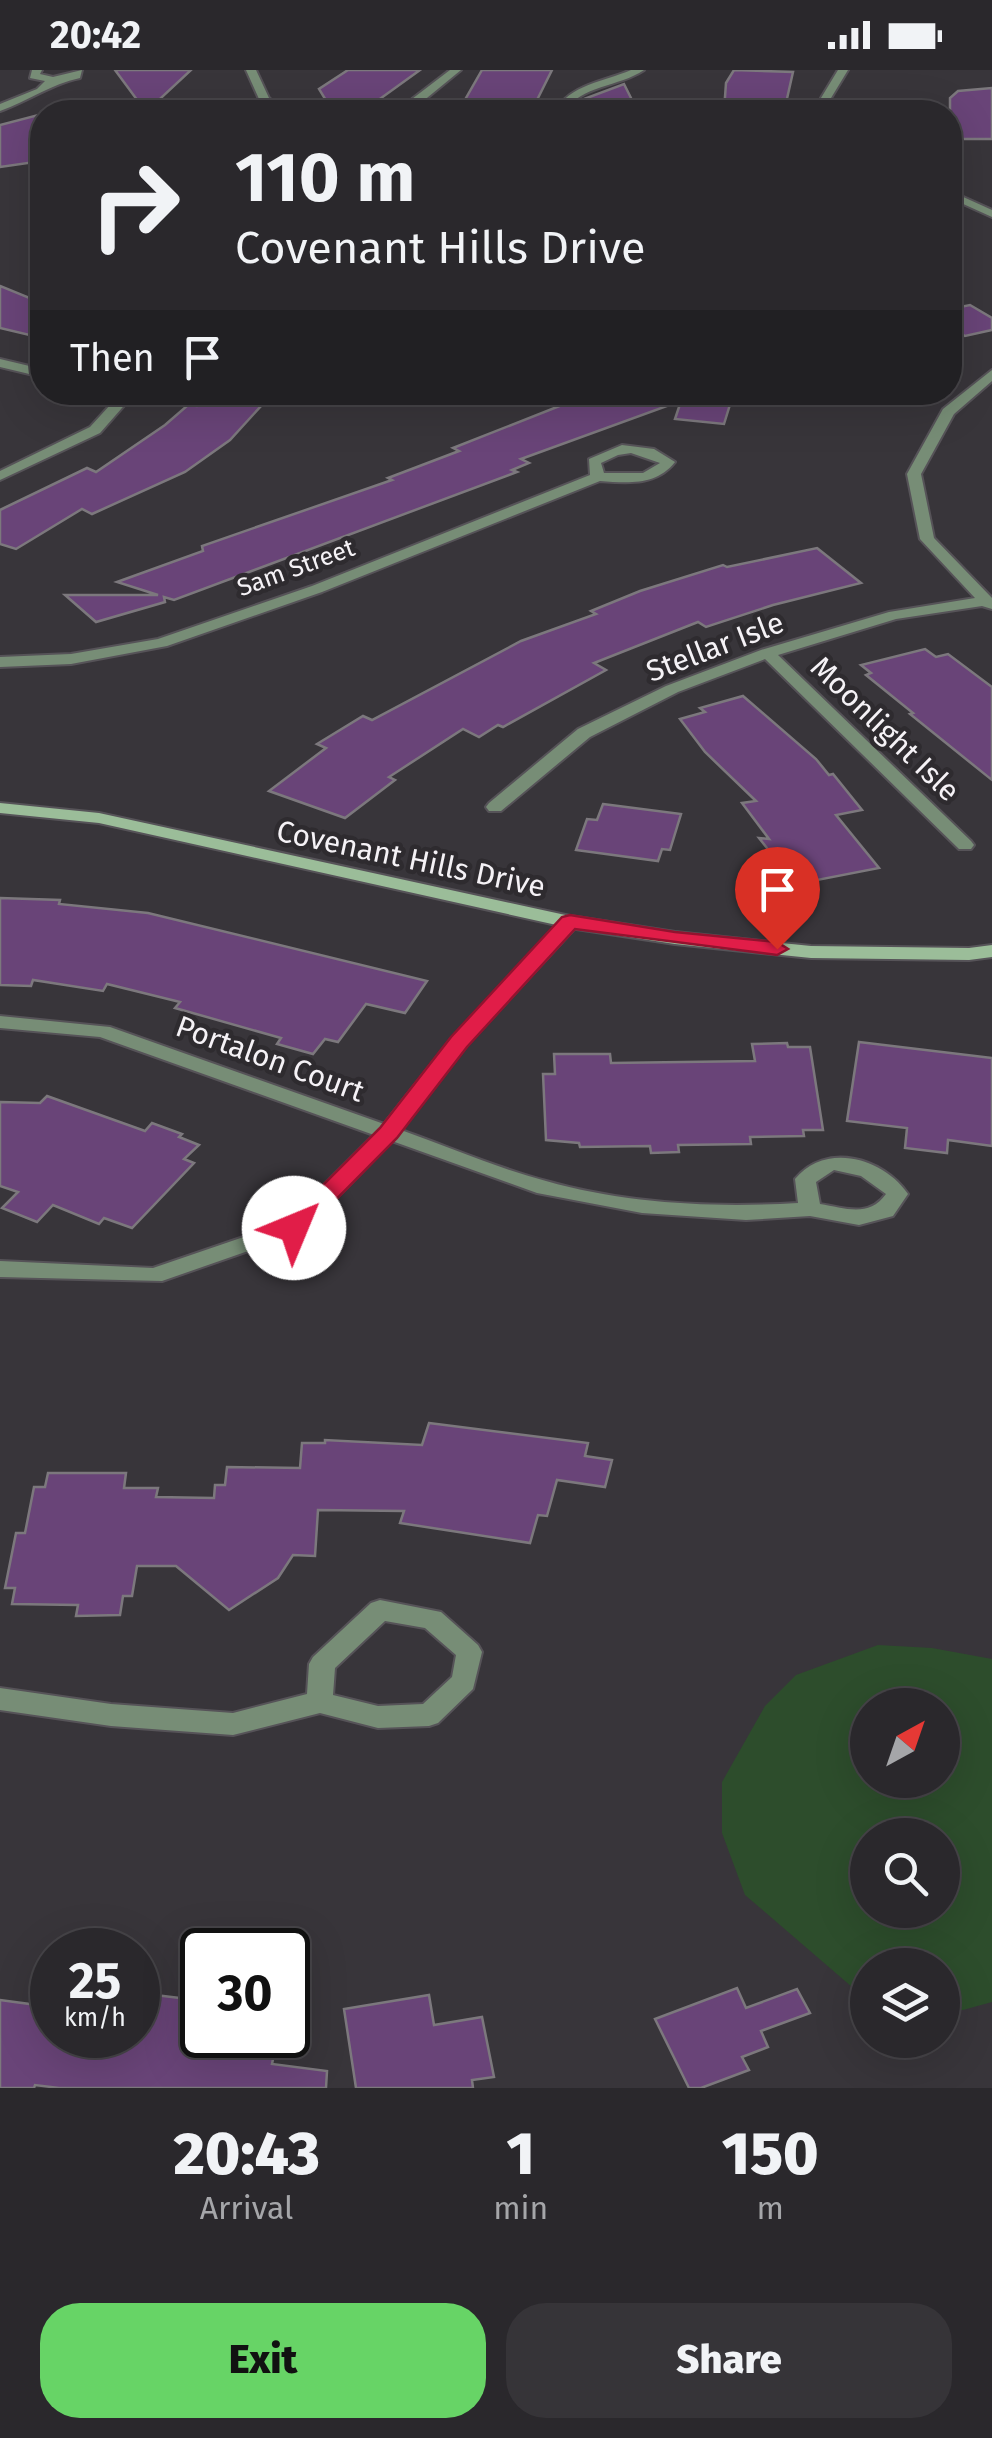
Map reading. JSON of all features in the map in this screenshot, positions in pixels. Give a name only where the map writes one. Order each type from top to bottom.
[{"type":"street","points":[[37,70],[34,76],[53,80],[76,76],[77,70]]},
{"type":"street","points":[[250,70],[265,100]]},
{"type":"street","points":[[416,100],[456,70]]},
{"type":"street","points":[[568,100],[639,70]]},
{"type":"street","points":[[826,100],[843,70]]},
{"type":"street","points":[[0,108],[41,91],[53,80]]},
{"type":"street","points":[[962,200],[992,214]]},
{"type":"street","points":[[0,364],[30,370]]},
{"type":"street","points":[[962,400],[992,374]]},
{"type":"street","points":[[0,476],[95,430],[118,405]]},
{"type":"street","points":[[956,405],[948,412],[914,474],[927,539],[988,604]]},
{"type":"street","name":"Sam Street","points":[[0,662],[71,660],[161,643],[316,589],[598,477]]},
{"type":"street","name":"Stellar Isle","points":[[495,808],[584,733],[672,690],[767,653],[894,615],[988,604]]},
{"type":"street","name":"Moonlight Isle","points":[[767,653],[966,845]]},
{"type":"street","name":"Covenant Hills Drive","points":[[0,808],[99,818],[570,922],[675,938],[811,952],[992,951]]},
{"type":"street","points":[[0,1269],[154,1276],[294,1228],[388,1133],[459,1042],[570,922]]},
{"type":"street","name":"Portalon Court","points":[[0,1022],[103,1031],[544,1188],[642,1206],[746,1212],[810,1209]]},
{"type":"street","points":[[0,1699],[110,1715],[233,1724],[320,1702],[378,1717],[429,1715],[464,1682],[469,1652],[432,1619],[380,1610],[322,1664],[320,1702]]},
{"type":"green space","points":[[878,1645],[932,1648],[992,1659],[992,2002],[960,2010],[960,1948],[850,1948],[850,1985],[745,1895],[722,1833],[722,1782],[765,1706],[796,1675]]},
{"type":"building","points":[[115,70],[191,70],[159,100],[137,100]]},
{"type":"building","points":[[348,70],[420,70],[378,100],[326,100],[319,89]]},
{"type":"building","points":[[482,70],[552,70],[537,100],[465,100]]},
{"type":"building","points":[[734,70],[793,72],[787,100],[725,100],[726,83]]},
{"type":"building","points":[[624,84],[632,100],[584,100]]},
{"type":"building","points":[[992,88],[992,139],[962,139],[962,100],[950,100],[958,91]]},
{"type":"building","points":[[30,117],[30,163],[0,167],[0,125]]},
{"type":"building","points":[[0,286],[30,298],[30,335],[0,328]]},
{"type":"building","points":[[970,305],[992,318],[992,330],[962,334],[962,307]]},
{"type":"building","points":[[188,405],[261,406],[230,440],[185,472],[92,514],[82,509],[16,549],[0,544],[0,510],[87,468],[96,472]]},
{"type":"building","points":[[562,405],[670,405],[521,459],[529,463],[512,470],[517,472],[174,600],[164,597],[165,602],[96,622],[65,595],[158,595],[117,582],[203,551],[202,546],[392,480],[388,478],[459,451],[453,448]]},
{"type":"building","points":[[680,405],[730,405],[724,424],[675,419]]},
{"type":"building","points":[[817,548],[861,583],[706,627],[698,622],[594,663],[606,670],[479,737],[463,729],[389,777],[395,780],[345,818],[269,791],[326,748],[317,744],[363,716],[372,720],[521,641],[596,614],[591,611],[640,591],[723,565]]},
{"type":"building","points":[[925,649],[936,657],[948,654],[992,687],[992,780],[910,714],[913,713],[866,675],[871,673],[861,665]]},
{"type":"building","points":[[743,696],[829,775],[833,774],[862,810],[836,815],[879,868],[802,883],[792,870],[785,871],[759,838],[769,839],[742,803],[756,801],[705,752],[680,719],[705,712],[700,708]]},
{"type":"building","points":[[603,804],[681,814],[670,850],[662,849],[658,861],[576,850],[587,819],[597,820]]},
{"type":"building","points":[[0,898],[60,900],[59,904],[148,913],[427,981],[405,1013],[366,1004],[338,1042],[325,1039],[313,1054],[277,1044],[281,1038],[175,1008],[180,1002],[107,984],[103,991],[33,980],[31,986],[0,985]]},
{"type":"building","points":[[859,1042],[992,1058],[992,1146],[948,1140],[947,1153],[905,1148],[907,1128],[847,1121]]},
{"type":"building","points":[[787,1043],[788,1047],[810,1047],[823,1130],[803,1130],[804,1136],[750,1137],[751,1144],[678,1145],[679,1152],[651,1153],[650,1146],[580,1147],[579,1143],[546,1140],[543,1074],[555,1074],[554,1054],[610,1054],[611,1063],[755,1061],[752,1044]]},
{"type":"building","points":[[47,1096],[145,1131],[152,1123],[182,1134],[179,1137],[199,1145],[184,1159],[194,1163],[132,1228],[104,1218],[99,1224],[53,1205],[37,1222],[2,1208],[18,1192],[0,1186],[0,1102],[40,1103]]},
{"type":"building","points":[[429,1423],[588,1443],[585,1456],[612,1460],[605,1487],[557,1480],[547,1516],[538,1515],[530,1543],[400,1523],[404,1511],[318,1510],[315,1556],[293,1555],[278,1578],[229,1610],[176,1566],[137,1566],[132,1596],[123,1596],[120,1615],[76,1616],[78,1605],[12,1604],[15,1588],[5,1588],[16,1533],[25,1533],[34,1487],[45,1487],[48,1473],[126,1473],[124,1488],[158,1488],[156,1497],[214,1498],[215,1485],[225,1485],[227,1467],[300,1468],[302,1443],[325,1440],[422,1445]]},
{"type":"building","points":[[737,1988],[746,2008],[797,1989],[810,2013],[761,2031],[768,2047],[742,2057],[749,2070],[701,2088],[689,2088],[655,2019]]},
{"type":"building","points":[[429,1995],[434,2025],[482,2017],[494,2077],[472,2080],[473,2088],[356,2088],[344,2009]]},
{"type":"building","points":[[160,1996],[180,1998],[180,2058],[273,2058],[272,2064],[327,2071],[326,2088],[0,2088],[0,2000],[30,2004],[30,2058],[160,2058]]},
{"type":"route","points":[[294,1228],[388,1133],[459,1042],[570,922],[777,949]]}]
